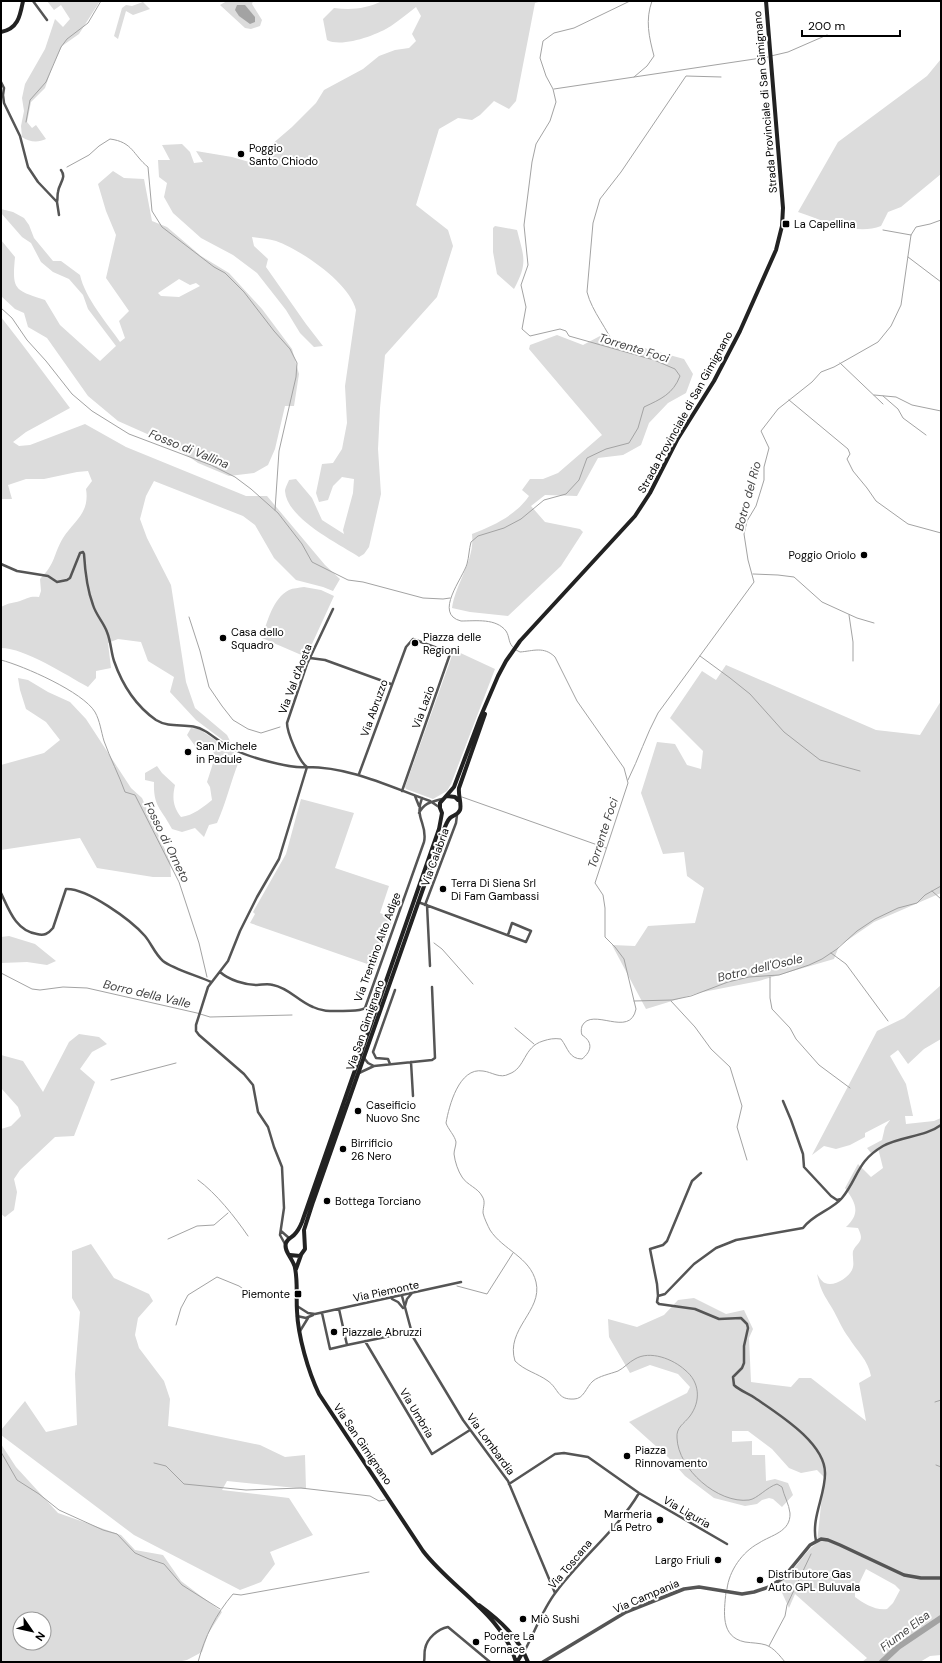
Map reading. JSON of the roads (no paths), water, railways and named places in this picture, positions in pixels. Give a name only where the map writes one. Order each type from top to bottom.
[{"type":"main road","points":[[1,32],[7,31],[18,21],[23,1]]},
{"type":"main road","name":"Strada Provinciale di San Gimignano","points":[[492,689],[500,672],[518,643],[635,516],[646,501],[677,440],[699,408],[723,365],[774,255],[782,231],[783,208],[766,1]]},
{"type":"main road","points":[[492,689],[459,788],[458,800],[460,808],[457,814],[451,817],[442,814],[440,808],[443,799],[448,796],[454,787],[492,689]]},
{"type":"main road","points":[[448,796],[455,797],[458,800]]},
{"type":"main road","name":"Via San Gimignano","points":[[291,1237],[299,1229],[302,1222],[439,829],[442,814]]},
{"type":"main road","name":"Via San Gimignano","points":[[304,1241],[304,1230],[358,1074],[444,830],[451,817]]},
{"type":"main road","points":[[299,1236],[304,1241],[306,1249],[301,1255],[290,1255],[286,1250],[285,1244],[291,1237],[299,1236]]},
{"type":"main road","name":"Via San Gimignano","points":[[290,1255],[296,1272]]},
{"type":"main road","name":"Via San Gimignano","points":[[301,1255],[296,1272],[297,1316],[312,1378],[324,1401],[423,1551],[438,1568],[472,1600],[508,1629],[528,1662]]},
{"type":"main road","name":"Via San Gimignano","points":[[472,1600],[505,1637],[516,1662]]},
{"type":"main road","points":[[516,1662],[523,1652]]},
{"type":"street","points":[[33,1],[46,20]]},
{"type":"street","points":[[1,82],[4,88],[4,103],[20,136],[28,167],[38,182],[57,202]]},
{"type":"street","points":[[59,215],[57,202],[59,186],[64,178],[64,173],[62,170]]},
{"type":"street","points":[[1,564],[18,570],[48,576],[57,582],[67,580],[72,575],[80,553],[83,552],[92,604],[99,619],[106,629],[111,643],[114,660],[124,685],[134,700],[157,720],[168,726],[197,726],[234,750],[291,767],[326,768],[359,774],[430,801],[440,808]]},
{"type":"street","name":"Via Val d'Aosta","points":[[307,767],[302,762],[288,730],[287,723],[310,658],[333,609]]},
{"type":"street","name":"Via Lazio","points":[[402,791],[450,654],[413,639],[406,647]]},
{"type":"street","name":"Via Abruzzo","points":[[359,774],[391,684],[406,647]]},
{"type":"street","points":[[310,658],[325,660],[391,684]]},
{"type":"street","points":[[285,1244],[281,1237],[284,1208],[283,1168],[267,1125],[258,1112],[253,1086],[244,1074],[198,1033],[196,1027],[200,1010],[211,982],[228,961],[240,931],[280,856],[307,767]]},
{"type":"street","name":"Via Trentino Alto Adige","points":[[220,972],[227,978],[245,983],[257,985],[271,984],[280,987],[309,1005],[322,1010],[358,1010],[364,1008],[368,1002],[424,842],[425,831],[419,813],[419,806],[414,796]]},
{"type":"street","points":[[423,799],[423,807]]},
{"type":"street","name":"Via Trentino Alto Adige","points":[[419,806],[423,799]]},
{"type":"street","points":[[419,813],[430,801],[443,799]]},
{"type":"street","name":"Via Calabria","points":[[430,966],[426,905],[456,823],[457,814]]},
{"type":"street","points":[[1,893],[22,929],[33,934],[42,935],[49,933],[53,928],[66,889],[95,898],[103,902],[144,936],[163,960],[211,982]]},
{"type":"street","points":[[418,902],[526,942],[531,931],[512,923],[508,935]]},
{"type":"street","points":[[358,1074],[374,1066],[432,1060],[435,1057],[432,987]]},
{"type":"street","points":[[390,1064],[389,1060],[377,1059],[373,1052],[395,990]]},
{"type":"street","points":[[364,1057],[368,1063],[374,1066]]},
{"type":"street","points":[[411,1062],[413,1096]]},
{"type":"street","points":[[783,1101],[803,1154],[804,1167],[832,1196],[837,1200],[842,1199]]},
{"type":"street","points":[[658,1296],[665,1294],[694,1264],[716,1248],[736,1240],[803,1228],[807,1222],[842,1199],[860,1166],[872,1153],[886,1144],[926,1132],[941,1125]]},
{"type":"street","points":[[701,1173],[692,1181],[667,1241],[663,1245],[650,1250],[657,1284],[657,1302],[659,1304],[695,1309],[719,1319],[741,1318],[747,1324],[748,1332],[744,1346],[744,1363],[742,1368],[733,1377],[734,1385],[787,1421],[817,1450],[824,1463],[825,1475],[817,1511],[816,1541],[822,1539],[829,1540],[904,1575],[913,1577],[941,1578]]},
{"type":"street","points":[[281,1231],[291,1237]]},
{"type":"street","name":"Via Piemonte","points":[[300,1331],[308,1318],[315,1314],[461,1282]]},
{"type":"street","points":[[405,1310],[406,1300],[413,1293]]},
{"type":"street","name":"Via Lombardia","points":[[402,1296],[410,1332],[470,1430],[509,1484],[555,1593]]},
{"type":"street","points":[[390,1298],[398,1302],[405,1310]]},
{"type":"street","points":[[296,1306],[306,1313],[315,1314]]},
{"type":"street","points":[[339,1309],[347,1345]]},
{"type":"street","points":[[322,1313],[330,1349],[410,1332]]},
{"type":"street","points":[[297,1316],[308,1318]]},
{"type":"street","name":"Via Umbria","points":[[365,1341],[432,1454],[470,1430]]},
{"type":"street","points":[[509,1484],[556,1454],[567,1453],[589,1458],[639,1493]]},
{"type":"street","name":"Via Liguria","points":[[639,1493],[727,1544]]},
{"type":"street","name":"Via Toscana","points":[[523,1652],[555,1593],[599,1542],[625,1515],[639,1493]]},
{"type":"street","name":"Via Campania","points":[[543,1662],[641,1605],[689,1588],[699,1587],[735,1594],[752,1593],[778,1582],[789,1572],[810,1545],[816,1541]]},
{"type":"street","points":[[424,1662],[425,1648],[428,1641],[440,1628],[448,1627],[490,1662]]},
{"type":"waterway","points":[[26,122],[30,100],[46,82],[61,47],[67,39],[88,23],[101,1]]},
{"type":"waterway","name":"Torrente Foci","points":[[514,648],[506,631],[497,624],[485,621],[461,621],[453,617],[450,611],[452,595],[467,564],[471,542],[478,536],[504,528],[521,519],[544,500],[566,494],[579,480],[587,458],[606,449],[629,443],[638,428],[644,407],[670,392],[680,376],[675,369],[654,360],[569,336],[566,331],[560,329],[530,336],[522,329],[526,307],[521,285],[528,265],[524,225],[532,162],[536,144],[550,121],[556,102],[553,89],[546,76],[540,58],[543,41],[554,33],[574,28],[630,1]]},
{"type":"waterway","points":[[634,77],[647,66],[654,56],[649,35],[648,22],[652,1]]},
{"type":"waterway","points":[[771,56],[788,52],[827,35]]},
{"type":"waterway","points":[[554,89],[768,57]]},
{"type":"waterway","points":[[615,348],[592,307],[587,292],[593,223],[600,199],[621,172],[686,76],[721,77]]},
{"type":"waterway","points":[[67,167],[89,155],[110,139],[124,143],[128,146],[148,167],[152,211],[162,227],[214,267],[225,273],[244,292],[290,349],[297,363],[296,377],[279,451],[275,510]]},
{"type":"waterway","name":"Botro del Rio","points":[[628,780],[658,713],[754,582],[748,560],[744,534],[747,521],[756,506],[764,480],[764,467],[769,448],[761,431],[778,409],[812,382],[821,372],[834,367],[878,342],[891,326],[901,305],[911,235],[916,227],[941,220]]},
{"type":"waterway","points":[[883,230],[911,235]]},
{"type":"waterway","points":[[908,257],[941,282]]},
{"type":"waterway","name":"Fosso di Vallina","points":[[1,308],[12,318],[27,340],[72,394],[92,411],[129,434],[211,465],[235,477],[278,513],[302,544],[312,562],[348,580],[363,582],[423,598],[450,598]]},
{"type":"waterway","points":[[840,363],[883,404]]},
{"type":"waterway","points":[[874,395],[896,397],[912,405],[941,411]]},
{"type":"waterway","points":[[883,396],[898,409],[903,418],[926,435]]},
{"type":"waterway","points":[[789,400],[848,449],[850,454],[847,459],[853,471],[876,501],[908,524],[941,533]]},
{"type":"waterway","points":[[753,574],[794,577],[822,602],[857,618],[874,623]]},
{"type":"waterway","points":[[849,615],[853,642],[853,661]]},
{"type":"waterway","points":[[189,617],[200,651],[209,687],[233,720],[248,729],[261,733],[280,727]]},
{"type":"waterway","name":"Torrente Foci","points":[[516,650],[520,652],[543,650],[555,657],[577,701],[624,768],[628,783],[595,883],[603,895],[605,908],[605,937],[624,959],[636,1009],[632,1018],[626,1022],[594,1019],[587,1021],[582,1026],[581,1032],[588,1041],[590,1047],[588,1053],[582,1059],[578,1059],[571,1055],[561,1039],[552,1039],[536,1044],[528,1052],[519,1067],[509,1074],[499,1076],[483,1071],[475,1071],[468,1075],[457,1089],[446,1123],[456,1142],[454,1154],[458,1169],[464,1180],[478,1191],[483,1198],[483,1213],[490,1230],[495,1237],[528,1266],[533,1273],[536,1282],[537,1292],[534,1302],[515,1339],[513,1350],[515,1361],[552,1384],[564,1398],[574,1399],[583,1395],[595,1379],[618,1371],[641,1356],[647,1355],[668,1359],[685,1370],[694,1380],[696,1386],[697,1398],[694,1410],[679,1428],[677,1434],[679,1450],[684,1461],[692,1472],[713,1490],[737,1500],[752,1499],[777,1484],[782,1487],[790,1513],[787,1525],[784,1529],[747,1551],[737,1563],[730,1575],[727,1589]]},
{"type":"waterway","points":[[700,656],[750,694],[784,732],[820,760],[860,771]]},
{"type":"waterway","name":"Fosso di Orneto","points":[[1,660],[38,674],[66,688],[88,704],[95,712],[106,747],[125,792],[135,795],[179,882],[199,943],[207,977]]},
{"type":"waterway","points":[[462,797],[606,848]]},
{"type":"waterway","name":"Botro dell'Osole","points":[[634,1001],[672,1000],[691,996],[728,982],[749,977],[779,975],[809,965],[822,959],[837,949],[857,931],[875,919],[898,908],[917,903],[925,895],[941,886]]},
{"type":"waterway","points":[[932,891],[941,899]]},
{"type":"waterway","points":[[434,943],[442,949],[473,984]]},
{"type":"waterway","points":[[831,953],[846,964],[888,1021]]},
{"type":"waterway","name":"Borro della Valle","points":[[1,973],[32,989],[40,990],[63,987],[87,988],[210,1017],[292,1015]]},
{"type":"waterway","points":[[770,977],[770,998],[772,1009],[790,1028],[796,1039],[819,1065],[850,1088]]},
{"type":"waterway","points":[[671,1001],[695,1027],[711,1049],[730,1067],[742,1106],[737,1127],[747,1160]]},
{"type":"waterway","name":"Borro della Valle","points":[[515,1028],[534,1044]]},
{"type":"waterway","points":[[111,1080],[176,1063]]},
{"type":"waterway","points":[[198,1180],[205,1185],[225,1206],[248,1236]]},
{"type":"waterway","points":[[168,1239],[197,1226],[214,1225],[228,1213]]},
{"type":"waterway","points":[[457,1286],[487,1294],[513,1253]]},
{"type":"waterway","points":[[176,1325],[181,1308],[188,1295],[217,1277],[239,1286],[249,1293]]},
{"type":"waterway","points":[[935,1402],[941,1400]]},
{"type":"waterway","points":[[1,1452],[17,1480],[39,1494],[59,1510],[103,1530],[117,1534],[135,1553],[164,1564],[182,1585],[220,1609]]},
{"type":"waterway","points":[[154,1463],[166,1466],[184,1484],[246,1490],[301,1488],[370,1496],[379,1501],[385,1500]]},
{"type":"waterway","points":[[936,1465],[941,1467]]},
{"type":"waterway","points":[[769,1646],[785,1616],[787,1605],[811,1554]]},
{"type":"waterway","points":[[198,1662],[204,1643],[212,1626],[221,1609],[233,1594],[241,1595],[369,1572]]},
{"type":"waterway","name":"Torrente Foci","points":[[726,1592],[725,1623],[731,1635],[745,1642],[769,1646],[777,1652],[785,1662]]},
{"type":"waterway","name":"Fiume Elsa","points":[[882,1662],[898,1647],[941,1618]]},
{"type":"place","name":"Poggio Santo Chiodo","points":[[241,154]]},
{"type":"place","name":"La Capellina","points":[[786,224]]},
{"type":"place","name":"Poggio Oriolo","points":[[864,555]]},
{"type":"place","name":"Casa dello Squadro","points":[[223,638]]},
{"type":"place","name":"Piazza delle Regioni","points":[[415,643]]},
{"type":"place","name":"San Michele in Padule","points":[[188,752]]},
{"type":"place","name":"Terra Di Siena Srl Di Fam Gambassi","points":[[443,889]]},
{"type":"place","name":"Caseificio Nuovo Snc","points":[[358,1111]]},
{"type":"place","name":"Birrificio 26 Nero","points":[[343,1149]]},
{"type":"place","name":"Bottega Torciano","points":[[327,1201]]},
{"type":"place","name":"Piemonte","points":[[298,1294]]},
{"type":"place","name":"Piazzale Abruzzi","points":[[334,1332]]},
{"type":"place","name":"Piazza Rinnovamento","points":[[627,1456]]},
{"type":"place","name":"Marmeria La Petro","points":[[660,1520]]},
{"type":"place","name":"Largo Friuli","points":[[718,1560]]},
{"type":"place","name":"Distributore Gas Auto GPL Buluvala","points":[[760,1580]]},
{"type":"place","name":"Miò Sushi","points":[[523,1619]]},
{"type":"place","name":"Podere La Fornace","points":[[476,1642]]}]
